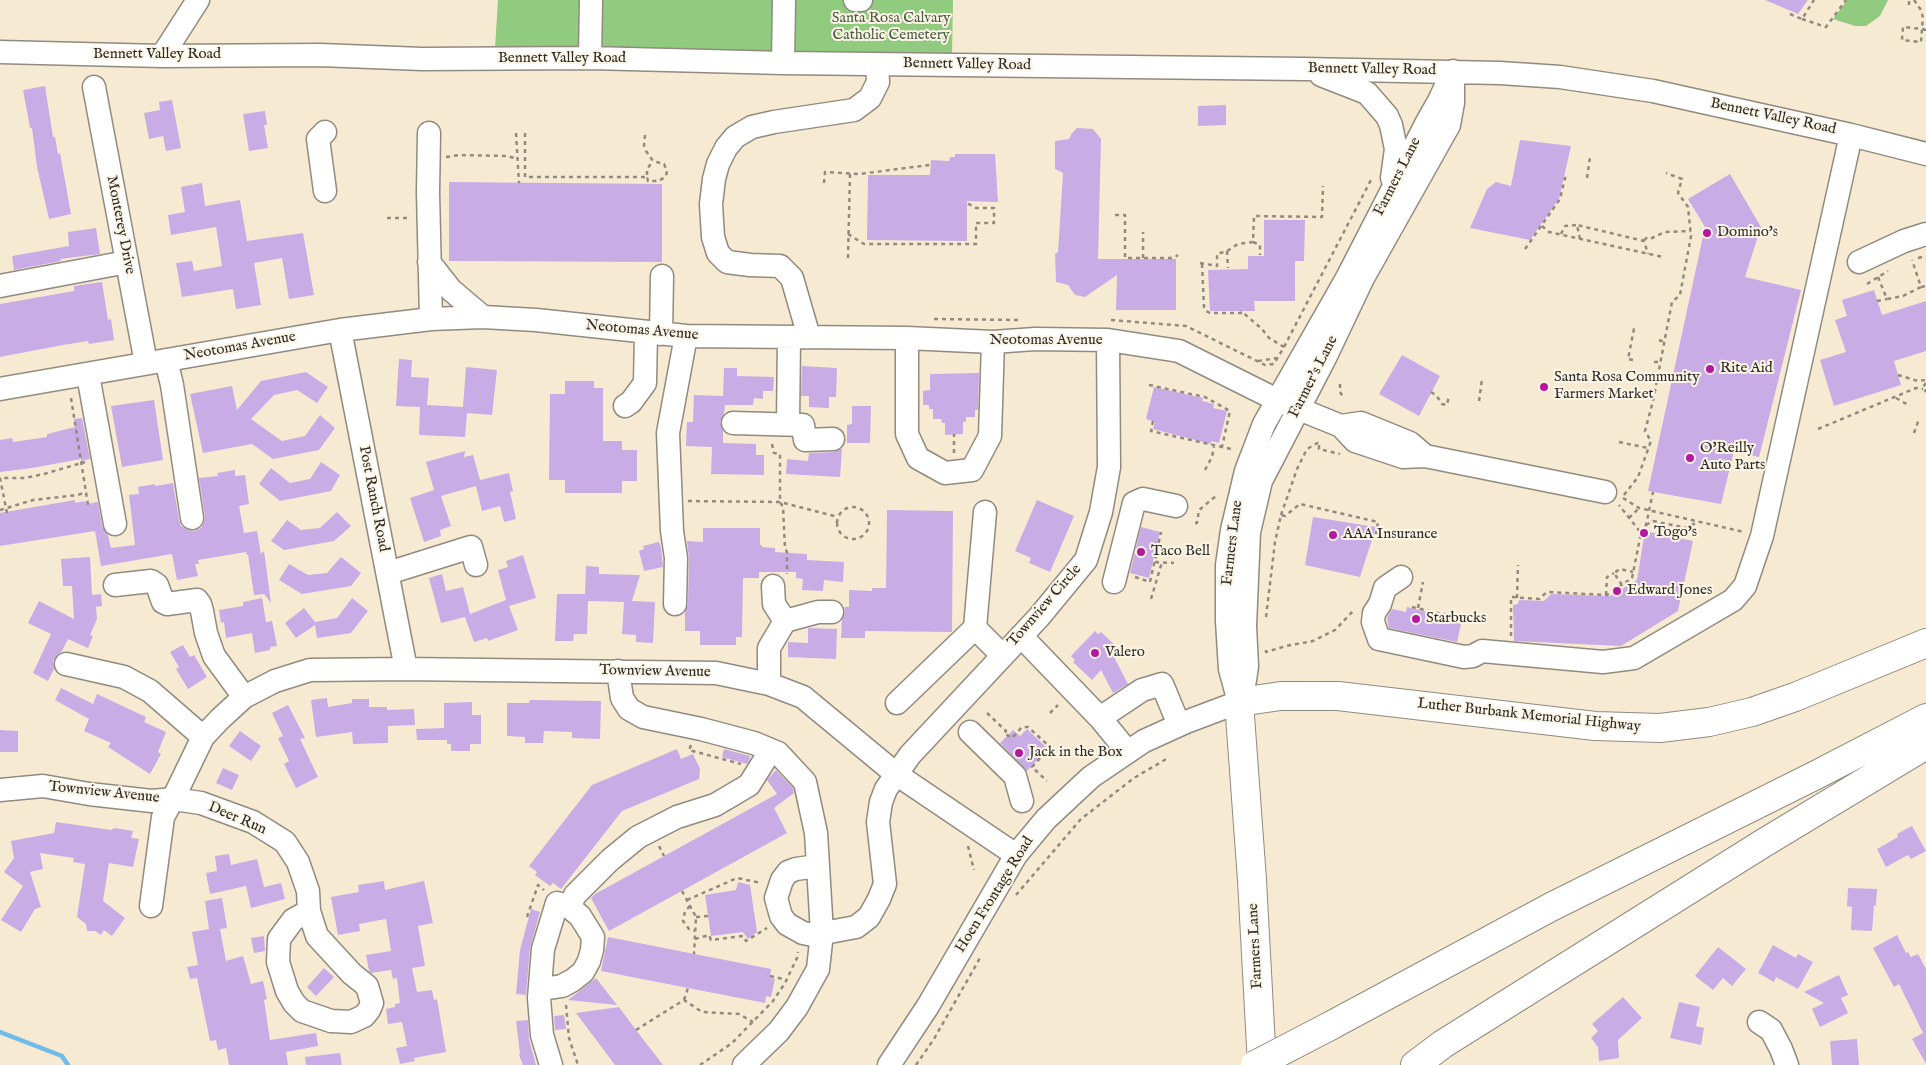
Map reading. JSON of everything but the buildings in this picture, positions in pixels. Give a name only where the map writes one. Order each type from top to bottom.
[{"type":"main road","name":"Luther Burbank Memorial Highway","points":[[1239,702],[1281,696],[1338,696],[1614,728],[1677,726],[1709,722],[1760,709],[1795,697],[1926,642]]},
{"type":"main road","name":"Farmers Lane","points":[[1239,702],[1252,880],[1262,1065]]},
{"type":"main road","points":[[1255,1065],[1551,907],[1926,718]]},
{"type":"main road","points":[[1415,1065],[1444,1044],[1804,817],[1926,745]]},
{"type":"main road","points":[[1401,1065],[1444,1044]]},
{"type":"street","points":[[162,56],[198,0]]},
{"type":"street","points":[[590,58],[591,0]]},
{"type":"street","points":[[782,63],[784,0]]},
{"type":"street","points":[[854,0],[861,0]]},
{"type":"street","name":"Bennett Valley Road","points":[[0,52],[162,56],[320,55],[422,59],[590,58],[782,63],[1453,71],[1530,75],[1622,86],[1851,135],[1926,154]]},
{"type":"street","points":[[788,424],[799,337],[792,278],[780,266],[727,262],[718,253],[713,237],[711,204],[714,179],[718,164],[726,148],[735,137],[752,127],[854,110],[870,98],[878,82],[877,64]]},
{"type":"street","points":[[1304,69],[1367,93],[1384,112],[1391,125],[1396,149],[1389,194]]},
{"type":"street","name":"Farmers Lane","points":[[1239,702],[1230,669],[1227,621],[1227,565],[1232,530],[1246,471],[1264,424],[1347,278],[1389,194],[1439,102],[1453,71]]},
{"type":"street","name":"Farmer's Lane","points":[[1239,702],[1245,680],[1246,666],[1245,626],[1249,532],[1261,481],[1326,358],[1367,270],[1449,125],[1453,103],[1453,71]]},
{"type":"street","name":"Monterey Drive","points":[[94,87],[127,262],[156,361],[172,385],[192,518]]},
{"type":"street","points":[[325,132],[318,139],[325,190]]},
{"type":"street","points":[[430,133],[428,192],[431,319]]},
{"type":"street","points":[[1412,579],[1385,588],[1380,604],[1374,613],[1373,622],[1380,639],[1464,657],[1473,656],[1482,651],[1603,662],[1634,658],[1733,600],[1745,586],[1762,536],[1851,135]]},
{"type":"street","points":[[1859,262],[1904,241],[1926,234]]},
{"type":"street","points":[[0,286],[127,262]]},
{"type":"street","points":[[429,262],[451,290],[483,317]]},
{"type":"street","points":[[625,406],[631,402],[645,383],[662,276]]},
{"type":"street","name":"Neotomas Avenue","points":[[0,389],[340,330],[431,319],[483,317],[536,320],[686,336],[907,338],[993,342],[1109,330],[1179,350],[1277,400],[1341,426],[1355,441],[1403,457],[1425,456],[1614,494]]},
{"type":"street","name":"Post Ranch Road","points":[[340,330],[406,669]]},
{"type":"street","name":"Townview Circle","points":[[817,866],[788,872],[782,880],[776,898],[781,916],[787,924],[803,934],[822,933],[856,927],[869,917],[879,899],[884,884],[878,812],[886,789],[896,774],[935,728],[1039,617],[1086,560],[1101,512],[1109,467],[1109,330]]},
{"type":"street","points":[[675,604],[676,558],[672,530],[668,433],[686,336]]},
{"type":"street","points":[[907,338],[906,434],[918,458],[945,473],[972,470],[990,436],[993,342]]},
{"type":"street","points":[[88,375],[115,524]]},
{"type":"street","points":[[733,423],[803,425],[805,440],[832,439]]},
{"type":"street","points":[[1115,577],[1132,507],[1136,501],[1144,499],[1176,506]]},
{"type":"street","points":[[897,703],[975,628],[985,512]]},
{"type":"street","points":[[388,573],[471,548]]},
{"type":"street","points":[[115,584],[152,581],[157,585],[163,602],[167,604],[197,600],[202,611],[211,650],[244,697]]},
{"type":"street","points":[[773,586],[774,604],[785,621]]},
{"type":"street","points":[[769,684],[769,648],[785,621],[818,612],[832,612]]},
{"type":"street","points":[[975,628],[1002,655]]},
{"type":"street","points":[[1021,636],[1100,718],[1128,752]]},
{"type":"street","points":[[66,664],[124,677],[150,691],[203,736]]},
{"type":"street","name":"Townview Avenue","points":[[0,790],[35,787],[143,800],[173,799],[203,736],[244,697],[275,680],[310,670],[406,669],[716,673],[769,684],[803,697],[896,774],[1016,855]]},
{"type":"street","points":[[618,671],[622,698],[629,709],[642,717],[701,729],[754,743],[778,753],[805,782],[816,833],[822,933],[818,969],[798,1007],[779,1031],[744,1065]]},
{"type":"street","points":[[1100,718],[1142,690],[1162,684],[1179,725]]},
{"type":"street","name":"Hoen Frontage Road","points":[[889,1065],[924,1013],[1016,855],[1046,819],[1076,790],[1109,764],[1128,752],[1179,725],[1239,702]]},
{"type":"street","points":[[970,732],[1015,776],[1022,801]]},
{"type":"street","points":[[569,907],[575,895],[610,860],[638,836],[677,818],[715,805],[749,785],[771,750]]},
{"type":"street","points":[[151,906],[163,817],[173,799]]},
{"type":"street","name":"Deer Run","points":[[173,799],[201,803],[253,822],[285,842],[298,862],[308,890],[309,911],[317,936],[352,974],[367,986],[370,992],[372,1003],[369,1010],[364,1016],[351,1022],[330,1020],[302,1011],[287,992],[278,962],[279,939],[293,920],[309,911]]},
{"type":"street","points":[[540,988],[562,986],[573,980],[582,972],[589,961],[592,950],[592,936],[580,916],[569,907],[557,903],[543,949],[540,988],[542,1035],[550,1065]]},
{"type":"street","points":[[1759,1022],[1771,1030],[1787,1065]]},
{"type":"path","points":[[1802,19],[1814,0]]},
{"type":"path","points":[[1790,14],[1826,27],[1846,0]]},
{"type":"path","points":[[1909,0],[1909,5]]},
{"type":"path","points":[[1914,0],[1921,10],[1924,30],[1921,42]]},
{"type":"path","points":[[1924,30],[1903,27],[1902,40],[1926,42]]},
{"type":"path","points":[[516,133],[519,183]]},
{"type":"path","points":[[525,133],[525,176],[647,177]]},
{"type":"path","points":[[645,135],[644,146],[653,161],[664,164],[667,171],[666,176],[659,181],[648,181],[649,165],[653,161]]},
{"type":"path","points":[[517,148],[525,148]]},
{"type":"path","points":[[442,158],[452,155],[498,155],[518,160]]},
{"type":"path","points":[[1586,178],[1590,157]]},
{"type":"path","points":[[824,183],[825,172],[860,174],[930,165]]},
{"type":"path","points":[[1614,494],[1638,477],[1651,441],[1645,431],[1672,302],[1680,295],[1690,231],[1688,207],[1678,193],[1682,179],[1666,173]]},
{"type":"path","points":[[848,258],[850,174]]},
{"type":"path","points":[[1109,330],[1186,326],[1258,361],[1270,365],[1274,364],[1374,176]]},
{"type":"path","points":[[1525,249],[1560,200],[1565,178],[1568,178]]},
{"type":"path","points":[[1253,242],[1254,216],[1322,217],[1323,186]]},
{"type":"path","points":[[848,234],[864,244],[976,244],[976,223],[994,223],[994,208],[976,208],[967,202]]},
{"type":"path","points":[[1115,215],[1125,215],[1125,258],[1173,258],[1178,255]]},
{"type":"path","points":[[387,218],[420,218]]},
{"type":"path","points":[[1560,235],[1565,226],[1577,225],[1644,241],[1665,232],[1690,231]]},
{"type":"path","points":[[1577,225],[1580,239]]},
{"type":"path","points":[[1542,226],[1549,232],[1560,235],[1663,257]]},
{"type":"path","points":[[1143,232],[1143,258]]},
{"type":"path","points":[[1644,241],[1648,254]]},
{"type":"path","points":[[1260,255],[1260,245],[1253,242],[1238,244],[1227,252],[1218,254],[1217,266],[1201,264],[1204,307],[1210,313],[1242,312],[1262,329],[1268,338],[1284,347]]},
{"type":"path","points":[[1227,252],[1228,268]]},
{"type":"path","points":[[1921,287],[1911,260],[1926,256]]},
{"type":"path","points":[[1867,284],[1890,270]]},
{"type":"path","points":[[1878,277],[1887,299]]},
{"type":"path","points":[[1877,301],[1903,296],[1926,286]]},
{"type":"path","points":[[926,319],[1022,320]]},
{"type":"path","points":[[1633,360],[1628,359],[1634,329],[1637,330]]},
{"type":"path","points":[[1659,340],[1664,342]]},
{"type":"path","points":[[1258,361],[1278,357]]},
{"type":"path","points":[[1654,362],[1660,362]]},
{"type":"path","points":[[1898,375],[1926,382],[1923,389]]},
{"type":"path","points":[[1479,401],[1482,379]]},
{"type":"path","points":[[1916,388],[1918,381]]},
{"type":"path","points":[[1149,384],[1205,398],[1230,411],[1222,447]]},
{"type":"path","points":[[1340,384],[1340,392],[1343,397]]},
{"type":"path","points":[[1818,430],[1916,388],[1923,389],[1926,392]]},
{"type":"path","points":[[1431,392],[1436,395],[1442,404],[1447,405],[1449,395]]},
{"type":"path","points":[[71,398],[88,505]]},
{"type":"path","points":[[1895,398],[1910,406]]},
{"type":"path","points":[[1914,433],[1919,419]]},
{"type":"path","points":[[1153,421],[1151,431],[1214,447],[1215,445],[1231,449]]},
{"type":"path","points":[[760,424],[759,440],[772,441],[774,453],[780,454],[780,502],[783,507],[785,548],[787,552],[786,584],[773,586]]},
{"type":"path","points":[[1265,625],[1275,542],[1281,515],[1297,469],[1307,449],[1319,442],[1319,449],[1342,454]]},
{"type":"path","points":[[1619,442],[1648,448]]},
{"type":"path","points":[[1205,470],[1212,457],[1214,447]]},
{"type":"path","points":[[6,511],[0,478],[34,476],[80,463],[104,459]]},
{"type":"path","points":[[0,510],[6,511],[33,500],[86,492]]},
{"type":"path","points":[[1511,653],[1511,598],[1539,599],[1547,592],[1606,595],[1632,578],[1641,533],[1646,524],[1653,492]]},
{"type":"path","points":[[1614,494],[1639,508],[1762,536]]},
{"type":"path","points":[[1614,494],[1617,502],[1641,533]]},
{"type":"path","points":[[1195,523],[1197,523],[1198,510],[1216,496]]},
{"type":"path","points":[[672,501],[780,502],[838,517]]},
{"type":"path","points":[[1281,515],[1285,516],[1300,504],[1378,522],[1376,532],[1399,536]]},
{"type":"path","points":[[858,507],[868,517],[869,526],[864,535],[859,538],[849,538],[840,532],[838,517],[844,510],[858,507]]},
{"type":"path","points":[[1629,518],[1639,508]]},
{"type":"path","points":[[1646,524],[1653,521],[1687,528],[1697,522]]},
{"type":"path","points":[[1150,582],[1162,532]]},
{"type":"path","points":[[1155,562],[1174,562]]},
{"type":"path","points":[[1151,599],[1162,562]]},
{"type":"path","points":[[1517,598],[1518,565]]},
{"type":"path","points":[[1606,595],[1607,577],[1620,569],[1634,572]]},
{"type":"path","points":[[1614,573],[1622,585]]},
{"type":"path","points":[[1115,577],[1156,583]]},
{"type":"path","points":[[1412,579],[1418,608]]},
{"type":"path","points":[[1265,647],[1266,652],[1313,640],[1335,630],[1359,605]]},
{"type":"path","points":[[1412,607],[1481,623]]},
{"type":"path","points":[[1050,713],[1058,705]]},
{"type":"path","points":[[987,713],[1006,731],[1004,733],[1012,738],[1022,727],[1028,727],[1050,747],[1032,767],[1047,781]]},
{"type":"path","points":[[1013,899],[1081,819],[1134,778],[1168,758]]},
{"type":"path","points":[[968,845],[974,870]]},
{"type":"path","points":[[687,900],[737,878],[765,884]]},
{"type":"path","points":[[682,891],[696,917],[694,954]]},
{"type":"path","points":[[690,906],[684,911],[683,921],[689,929],[695,931]]},
{"type":"path","points":[[696,917],[708,916]]},
{"type":"path","points":[[695,939],[709,935],[711,940],[742,936],[746,941],[771,926]]},
{"type":"path","points":[[700,1065],[732,1043],[773,1001],[787,980],[797,958],[799,946]]},
{"type":"path","points":[[916,1065],[934,1039],[982,954]]},
{"type":"path","points":[[770,976],[787,980]]},
{"type":"path","points":[[636,1030],[684,1000],[688,988]]},
{"type":"path","points":[[684,1000],[702,1012],[739,1014],[753,1022]]},
{"type":"green space","name":"Santa Rosa Calvary Catholic Cemetery","points":[[498,0],[953,0],[952,56],[495,49]]},
{"type":"green space","points":[[1847,0],[1888,0],[1880,16],[1866,26],[1855,26],[1833,19]]},
{"type":"waterway","points":[[0,1032],[62,1056],[68,1065]]},
{"type":"place","name":"Domino's","points":[[1707,233]]},
{"type":"place","name":"Rite Aid","points":[[1710,369]]},
{"type":"place","name":"Santa Rosa Community Farmers Market","points":[[1544,387]]},
{"type":"place","name":"O'Reilly Auto Parts","points":[[1690,458]]},
{"type":"place","name":"Togo's","points":[[1644,533]]},
{"type":"place","name":"AAA Insurance","points":[[1333,535]]},
{"type":"place","name":"Taco Bell","points":[[1141,552]]},
{"type":"place","name":"Edward Jones","points":[[1617,591]]},
{"type":"place","name":"Starbucks","points":[[1416,619]]},
{"type":"place","name":"Valero","points":[[1095,653]]},
{"type":"place","name":"Jack in the Box","points":[[1019,753]]}]
